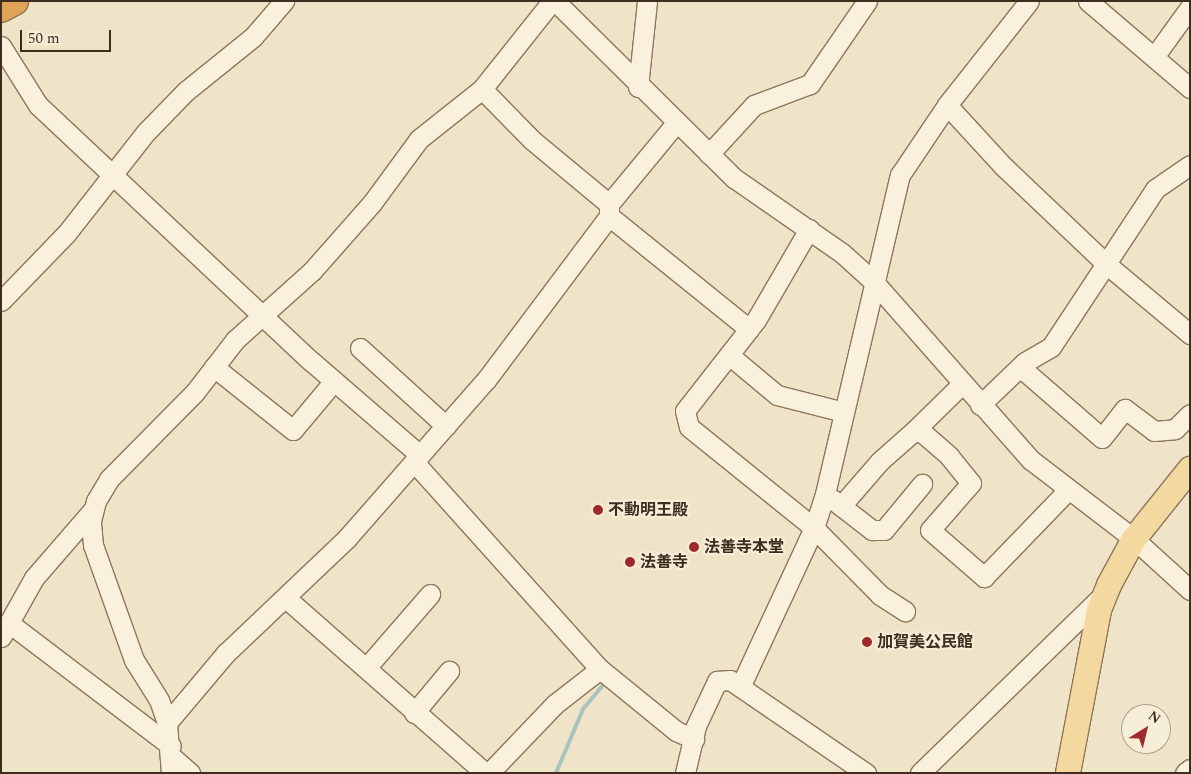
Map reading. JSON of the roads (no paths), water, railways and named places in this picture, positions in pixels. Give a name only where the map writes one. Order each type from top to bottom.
[{"type":"highway","points":[[1,8],[14,1]]},
{"type":"main road","points":[[1068,773],[1106,592],[1134,539],[1190,469]]},
{"type":"street","points":[[1,301],[66,234],[186,91],[253,37],[284,1]]},
{"type":"street","points":[[190,773],[5,630],[34,578],[94,510],[108,479],[214,367],[261,314],[312,271],[372,203],[419,139],[482,89],[553,1],[708,154],[809,229],[874,281],[980,405],[1031,460],[1134,539],[1190,590]]},
{"type":"street","points":[[638,87],[648,1]]},
{"type":"street","points":[[708,154],[754,105],[810,84],[867,1]]},
{"type":"street","points":[[741,685],[814,528],[825,494],[900,176],[947,105],[1029,1]]},
{"type":"street","points":[[1088,1],[1190,88]]},
{"type":"street","points":[[1154,57],[1190,7]]},
{"type":"street","points":[[1,46],[38,105],[115,174],[261,314],[417,459],[606,674],[676,731],[694,739]]},
{"type":"street","points":[[482,89],[532,140],[609,210],[749,329]]},
{"type":"street","points":[[947,105],[1004,166],[1105,263],[1190,334]]},
{"type":"street","points":[[167,723],[226,653],[287,599],[446,426],[553,296],[609,210],[676,124]]},
{"type":"street","points":[[980,405],[1020,366],[1051,347],[1105,263],[1156,189],[1190,165]]},
{"type":"street","points":[[809,229],[801,250],[749,329],[685,411],[689,426],[814,528],[880,595],[905,611]]},
{"type":"street","points":[[360,348],[446,426]]},
{"type":"street","points":[[729,355],[777,394],[844,412]]},
{"type":"street","points":[[1020,366],[1102,438],[1125,409],[1154,431],[1175,429],[1190,414]]},
{"type":"street","points":[[214,367],[293,430],[334,381]]},
{"type":"street","points":[[841,506],[880,461],[962,384]]},
{"type":"street","points":[[915,430],[950,456],[971,483],[930,530],[984,577],[1069,489]]},
{"type":"street","points":[[825,494],[872,530],[884,530],[922,484]]},
{"type":"street","points":[[94,510],[93,545],[104,582],[134,660],[159,700],[167,723],[172,759]]},
{"type":"street","points":[[920,773],[1106,592]]},
{"type":"street","points":[[366,668],[430,594]]},
{"type":"street","points":[[287,599],[414,713],[487,773],[555,704],[606,674]]},
{"type":"street","points":[[414,713],[449,670]]},
{"type":"street","points":[[685,773],[694,739],[717,681],[741,685],[866,773]]},
{"type":"street","points":[[1185,773],[1190,769]]},
{"type":"waterway","points":[[556,773],[583,709],[607,680]]},
{"type":"place","name":"不動明王殿","points":[[598,510]]},
{"type":"place","name":"法善寺本堂","points":[[694,547]]},
{"type":"place","name":"法善寺","points":[[630,562]]},
{"type":"place","name":"加賀美公民館","points":[[867,642]]}]
